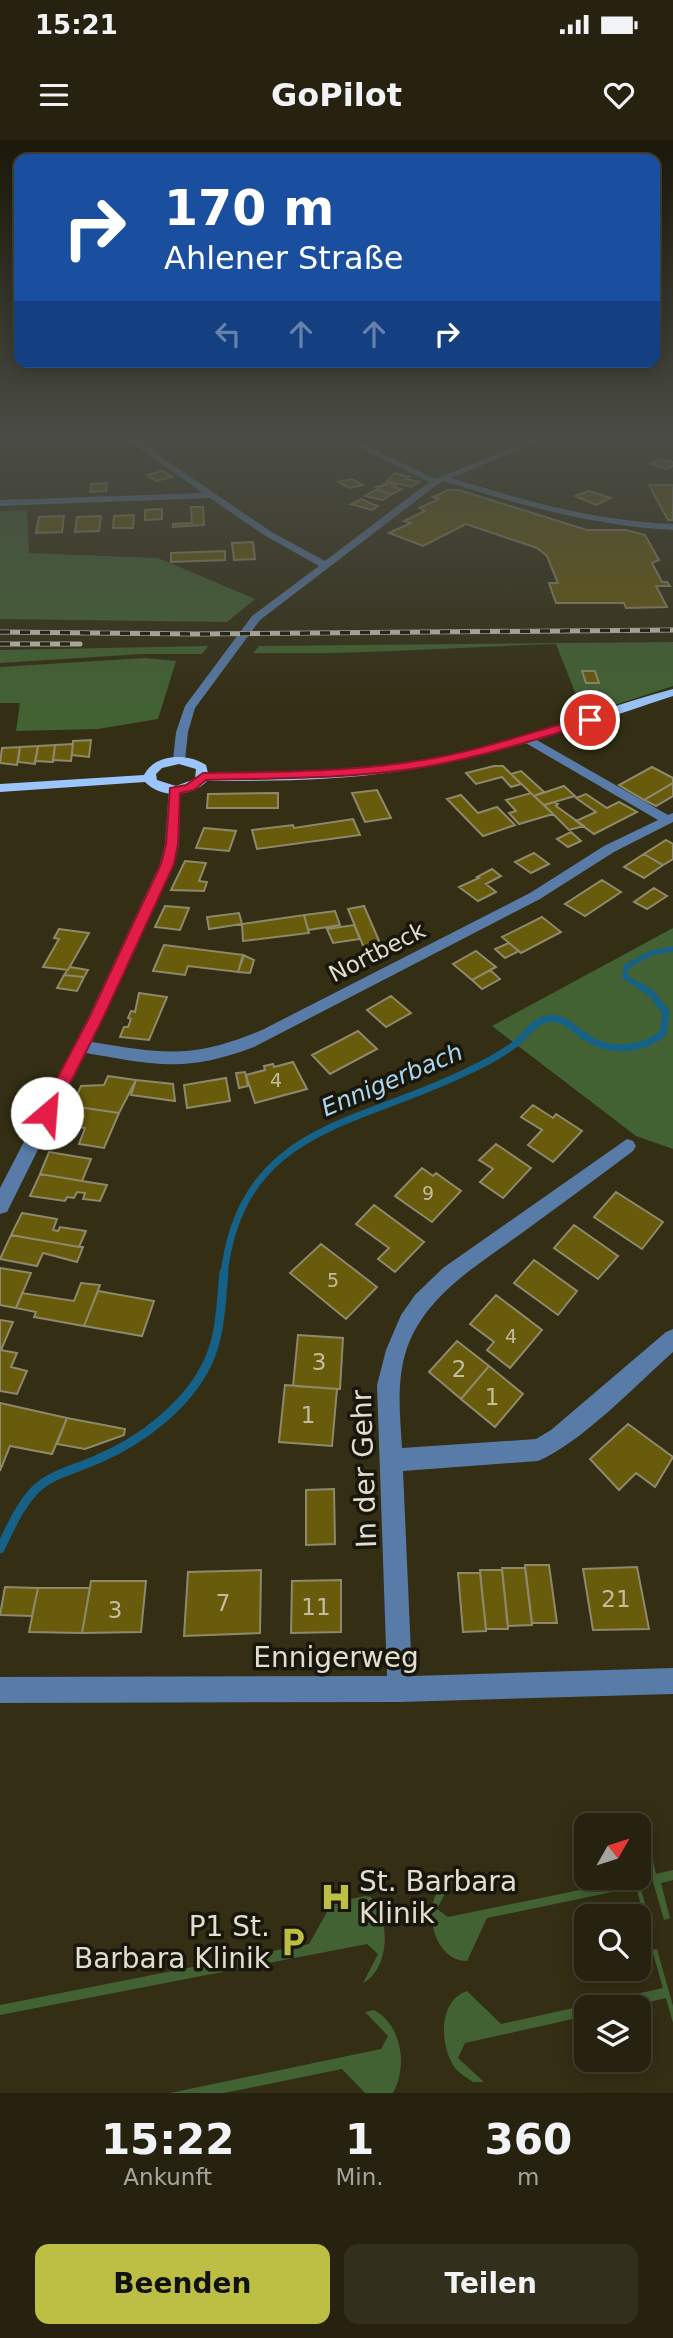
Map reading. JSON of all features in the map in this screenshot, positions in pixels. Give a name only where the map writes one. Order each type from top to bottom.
[{"type":"main road","points":[[0,788],[149,778],[160,788],[174,790],[190,788],[203,777],[378,770],[457,757],[528,739],[673,692]]},
{"type":"main road","points":[[149,778],[158,765],[179,760],[198,765],[202,768],[203,777]]},
{"type":"street","points":[[266,532],[326,565]]},
{"type":"street","points":[[179,760],[182,732],[189,708],[256,618],[370,532]]},
{"type":"street","points":[[528,739],[670,818]]},
{"type":"street","points":[[0,1206],[82,1046],[167,864],[172,844],[174,790]]},
{"type":"street","name":"Nortbeck","points":[[82,1046],[168,1059],[187,1059],[238,1046],[268,1034],[536,896],[609,849],[670,818]]},
{"type":"street","name":"In der Gehr","points":[[400,1689],[388,1385],[396,1350],[408,1322],[422,1301],[450,1274],[627,1146]]},
{"type":"street","points":[[393,1460],[538,1450],[559,1438],[673,1339]]},
{"type":"street","name":"Ennigerweg","points":[[0,1690],[400,1689],[673,1681]]},
{"type":"green space","points":[[0,532],[28,532],[29,553],[158,558],[255,599],[227,622],[0,619]]},
{"type":"green space","points":[[673,642],[673,686],[584,715],[556,644],[367,652],[253,653],[259,646]]},
{"type":"green space","points":[[208,646],[202,654],[142,654],[0,663],[0,650]]},
{"type":"green space","points":[[145,658],[176,661],[158,719],[98,729],[16,731],[20,703],[0,703],[0,667]]},
{"type":"green space","points":[[673,928],[673,1149],[636,1136],[492,1026]]},
{"type":"green space","points":[[651,1852],[656,1874],[673,1870],[673,1880],[661,1883],[670,1918],[664,1920],[651,1875]]},
{"type":"green space","points":[[453,1878],[437,1909],[448,1917],[580,1890],[622,1890],[487,1918],[467,1961],[454,1958],[444,1950],[437,1938],[432,1910],[435,1896],[442,1885]]},
{"type":"green space","points":[[637,1890],[641,1890],[645,1904],[641,1904]]},
{"type":"green space","points":[[371,1897],[378,1906],[385,1943],[378,1967],[363,1983],[378,1954],[367,1944],[0,2015],[0,2005],[309,1944],[332,1903]]},
{"type":"green space","points":[[657,1949],[673,2006],[673,2023],[666,1998],[651,2002],[651,1995],[632,1995],[663,1988],[652,1950]]},
{"type":"green space","points":[[467,1991],[501,2024],[574,2008],[574,2019],[465,2043],[458,2058],[484,2082],[473,2082],[455,2068],[446,2049],[444,2025],[450,2004],[457,1996]]},
{"type":"green space","points":[[374,2010],[391,2025],[400,2047],[400,2071],[393,2093],[365,2093],[342,2069],[224,2093],[170,2093],[381,2049],[388,2036],[365,2012]]},
{"type":"building","points":[[391,532],[450,532],[423,546]]},
{"type":"building","points":[[490,532],[634,532],[645,535],[659,560],[652,563],[662,582],[667,582],[670,586],[656,586],[667,607],[626,608],[624,603],[556,603],[549,583],[558,583],[547,556],[537,548]]},
{"type":"building","points":[[253,542],[255,559],[234,560],[232,543]]},
{"type":"building","points":[[225,551],[225,560],[171,562],[171,553]]},
{"type":"building","points":[[582,671],[595,671],[599,683],[586,683]]},
{"type":"building","points":[[91,740],[89,757],[72,755],[73,741]]},
{"type":"building","points":[[73,744],[71,761],[53,760],[55,745]]},
{"type":"building","points":[[55,745],[53,762],[35,761],[38,746]]},
{"type":"building","points":[[38,746],[35,764],[18,762],[20,747]]},
{"type":"building","points":[[20,747],[17,765],[0,763],[2,748]]},
{"type":"building","points":[[503,766],[521,784],[511,787],[502,777],[476,784],[466,773]]},
{"type":"building","points":[[652,767],[673,778],[673,783],[644,800],[619,785]]},
{"type":"building","points":[[521,771],[544,792],[534,796],[511,774]]},
{"type":"building","points":[[673,783],[673,796],[656,806],[644,800]]},
{"type":"building","points":[[564,786],[575,796],[544,805],[534,796]]},
{"type":"building","points":[[377,790],[391,818],[365,822],[352,793]]},
{"type":"building","points":[[278,793],[278,808],[207,808],[208,794]]},
{"type":"building","points":[[531,793],[553,814],[519,824],[509,813],[516,811],[506,800]]},
{"type":"building","points":[[586,794],[607,808],[619,802],[637,812],[594,834],[576,821],[596,812],[576,798]]},
{"type":"building","points":[[461,795],[478,813],[497,807],[515,825],[483,836],[447,799]]},
{"type":"building","points":[[554,802],[584,826],[569,830],[544,805]]},
{"type":"building","points":[[353,819],[360,835],[257,849],[252,830],[293,825],[294,828]]},
{"type":"building","points":[[204,828],[236,831],[229,851],[196,848]]},
{"type":"building","points":[[571,832],[581,841],[568,847],[557,839]]},
{"type":"building","points":[[666,840],[673,844],[673,859],[663,865],[644,854]]},
{"type":"building","points":[[534,853],[549,864],[531,873],[515,862]]},
{"type":"building","points":[[644,854],[663,865],[644,878],[624,867]]},
{"type":"building","points":[[185,861],[206,863],[199,881],[207,882],[204,891],[171,890]]},
{"type":"building","points":[[492,869],[501,876],[486,884],[496,892],[478,901],[459,887],[479,878],[477,877]]},
{"type":"building","points":[[602,880],[621,892],[585,916],[565,904]]},
{"type":"building","points":[[654,888],[667,896],[647,909],[634,902]]},
{"type":"building","points":[[165,906],[189,908],[180,930],[155,927]]},
{"type":"building","points":[[364,906],[383,950],[366,953],[348,909]]},
{"type":"building","points":[[335,911],[340,925],[308,930],[304,915]]},
{"type":"building","points":[[239,913],[242,924],[209,929],[207,917]]},
{"type":"building","points":[[304,915],[309,933],[243,941],[242,924]]},
{"type":"building","points":[[542,917],[561,932],[521,953],[502,937]]},
{"type":"building","points":[[354,925],[360,939],[333,943],[327,929]]},
{"type":"building","points":[[59,929],[89,933],[68,970],[43,967],[59,939],[54,938]]},
{"type":"building","points":[[509,943],[519,951],[505,958],[495,949]]},
{"type":"building","points":[[164,945],[244,955],[238,972],[188,966],[185,975],[153,971]]},
{"type":"building","points":[[476,951],[496,967],[472,980],[453,964]]},
{"type":"building","points":[[243,955],[254,960],[250,973],[238,972]]},
{"type":"building","points":[[70,967],[88,970],[84,977],[64,975]]},
{"type":"building","points":[[490,970],[500,979],[482,989],[472,980]]},
{"type":"building","points":[[64,975],[84,977],[77,991],[57,988]]},
{"type":"building","points":[[139,993],[167,997],[149,1040],[120,1037],[124,1027],[128,1027],[131,1011],[135,1012]]},
{"type":"building","points":[[391,996],[411,1013],[386,1027],[367,1010]]},
{"type":"building","points":[[358,1031],[377,1049],[330,1074],[312,1055]]},
{"type":"building","points":[[293,1062],[307,1089],[255,1103],[246,1075],[265,1070],[264,1066],[273,1064],[274,1067]]},
{"type":"building","points":[[245,1072],[248,1086],[239,1088],[236,1073]]},
{"type":"building","points":[[108,1076],[136,1080],[119,1113],[72,1106],[81,1086],[104,1085]]},
{"type":"building","points":[[226,1078],[230,1101],[187,1108],[184,1085]]},
{"type":"building","points":[[136,1080],[173,1084],[175,1101],[131,1095]]},
{"type":"building","points":[[533,1105],[553,1118],[556,1114],[582,1131],[553,1162],[528,1145],[542,1130],[521,1117]]},
{"type":"building","points":[[72,1106],[119,1113],[104,1148],[79,1144],[85,1128],[62,1125]]},
{"type":"building","points":[[496,1144],[531,1168],[503,1198],[480,1182],[493,1169],[479,1160]]},
{"type":"building","points":[[49,1152],[91,1159],[82,1181],[40,1174]]},
{"type":"building","points":[[422,1168],[433,1176],[436,1173],[461,1191],[432,1222],[395,1196]]},
{"type":"building","points":[[40,1174],[107,1185],[100,1201],[83,1199],[85,1193],[77,1192],[74,1198],[67,1197],[65,1201],[30,1196]]},
{"type":"building","points":[[616,1192],[663,1222],[642,1249],[594,1217]]},
{"type":"building","points":[[374,1205],[424,1242],[395,1272],[378,1259],[389,1248],[356,1224]]},
{"type":"building","points":[[22,1213],[57,1219],[53,1230],[58,1231],[60,1227],[86,1231],[79,1247],[11,1235]]},
{"type":"building","points":[[574,1225],[618,1256],[598,1279],[554,1248]]},
{"type":"building","points":[[11,1235],[83,1247],[77,1262],[43,1253],[37,1266],[0,1259]]},
{"type":"building","points":[[321,1244],[377,1287],[346,1319],[290,1273]]},
{"type":"building","points":[[534,1260],[577,1291],[558,1315],[514,1283]]},
{"type":"building","points":[[0,1268],[31,1273],[16,1308],[0,1305]]},
{"type":"building","points":[[81,1283],[100,1285],[84,1326],[34,1317],[36,1312],[16,1308],[22,1293],[74,1301]]},
{"type":"building","points":[[98,1291],[154,1301],[142,1336],[84,1326]]},
{"type":"building","points":[[496,1295],[542,1330],[510,1368],[487,1350],[494,1342],[470,1324]]},
{"type":"building","points":[[0,1320],[13,1322],[1,1350],[0,1350]]},
{"type":"building","points":[[298,1335],[343,1338],[340,1389],[293,1386]]},
{"type":"building","points":[[457,1341],[489,1366],[461,1399],[429,1372]]},
{"type":"building","points":[[0,1350],[17,1353],[11,1367],[27,1371],[17,1394],[0,1391]]},
{"type":"building","points":[[489,1366],[523,1394],[495,1427],[461,1399]]},
{"type":"building","points":[[285,1385],[337,1389],[332,1446],[279,1442]]},
{"type":"building","points":[[0,1403],[67,1418],[52,1454],[10,1446],[0,1471]]},
{"type":"building","points":[[67,1418],[125,1429],[124,1435],[85,1449],[57,1444]]},
{"type":"building","points":[[628,1424],[673,1457],[655,1487],[636,1473],[619,1490],[590,1459]]},
{"type":"building","points":[[334,1489],[335,1544],[306,1545],[306,1490]]},
{"type":"building","points":[[525,1565],[549,1565],[557,1623],[532,1623]]},
{"type":"building","points":[[637,1567],[649,1629],[593,1630],[583,1569]]},
{"type":"building","points":[[502,1568],[525,1568],[532,1625],[508,1626]]},
{"type":"building","points":[[261,1570],[260,1633],[184,1636],[188,1572]]},
{"type":"building","points":[[480,1570],[502,1570],[508,1629],[486,1629]]},
{"type":"building","points":[[458,1573],[480,1573],[486,1631],[463,1632]]},
{"type":"building","points":[[341,1580],[341,1632],[291,1633],[292,1581]]},
{"type":"building","points":[[91,1581],[146,1581],[141,1632],[82,1633]]},
{"type":"building","points":[[5,1587],[38,1588],[32,1616],[0,1615]]},
{"type":"building","points":[[38,1588],[90,1588],[82,1633],[29,1632]]},
{"type":"waterway","name":"Ennigerbach","points":[[642,988],[625,977],[626,967],[651,953],[673,949]]},
{"type":"waterway","name":"Ennigerbach","points":[[224,1274],[235,1224],[255,1187],[281,1158],[313,1136],[349,1119],[428,1089],[486,1062],[514,1045],[533,1026],[547,1019],[563,1021],[593,1041],[614,1047],[625,1048],[655,1039],[663,1033],[666,1012],[652,994],[640,986]]},
{"type":"waterway","name":"Ennigerbach","points":[[0,1549],[20,1510],[36,1489],[58,1475],[131,1442],[162,1420],[188,1393],[208,1362],[216,1340],[224,1272]]},
{"type":"railway","points":[[0,632],[196,634],[673,630]]},
{"type":"railway","points":[[0,644],[80,644]]},
{"type":"place","name":"St. Barbara Klinik","points":[[336,1897]]},
{"type":"place","name":"P1 St. Barbara Klinik","points":[[293,1942]]},
{"type":"route","points":[[47,1113],[97,1016],[167,864],[172,844],[174,790],[190,788],[203,777],[339,773],[425,764],[518,742],[590,720]]}]
